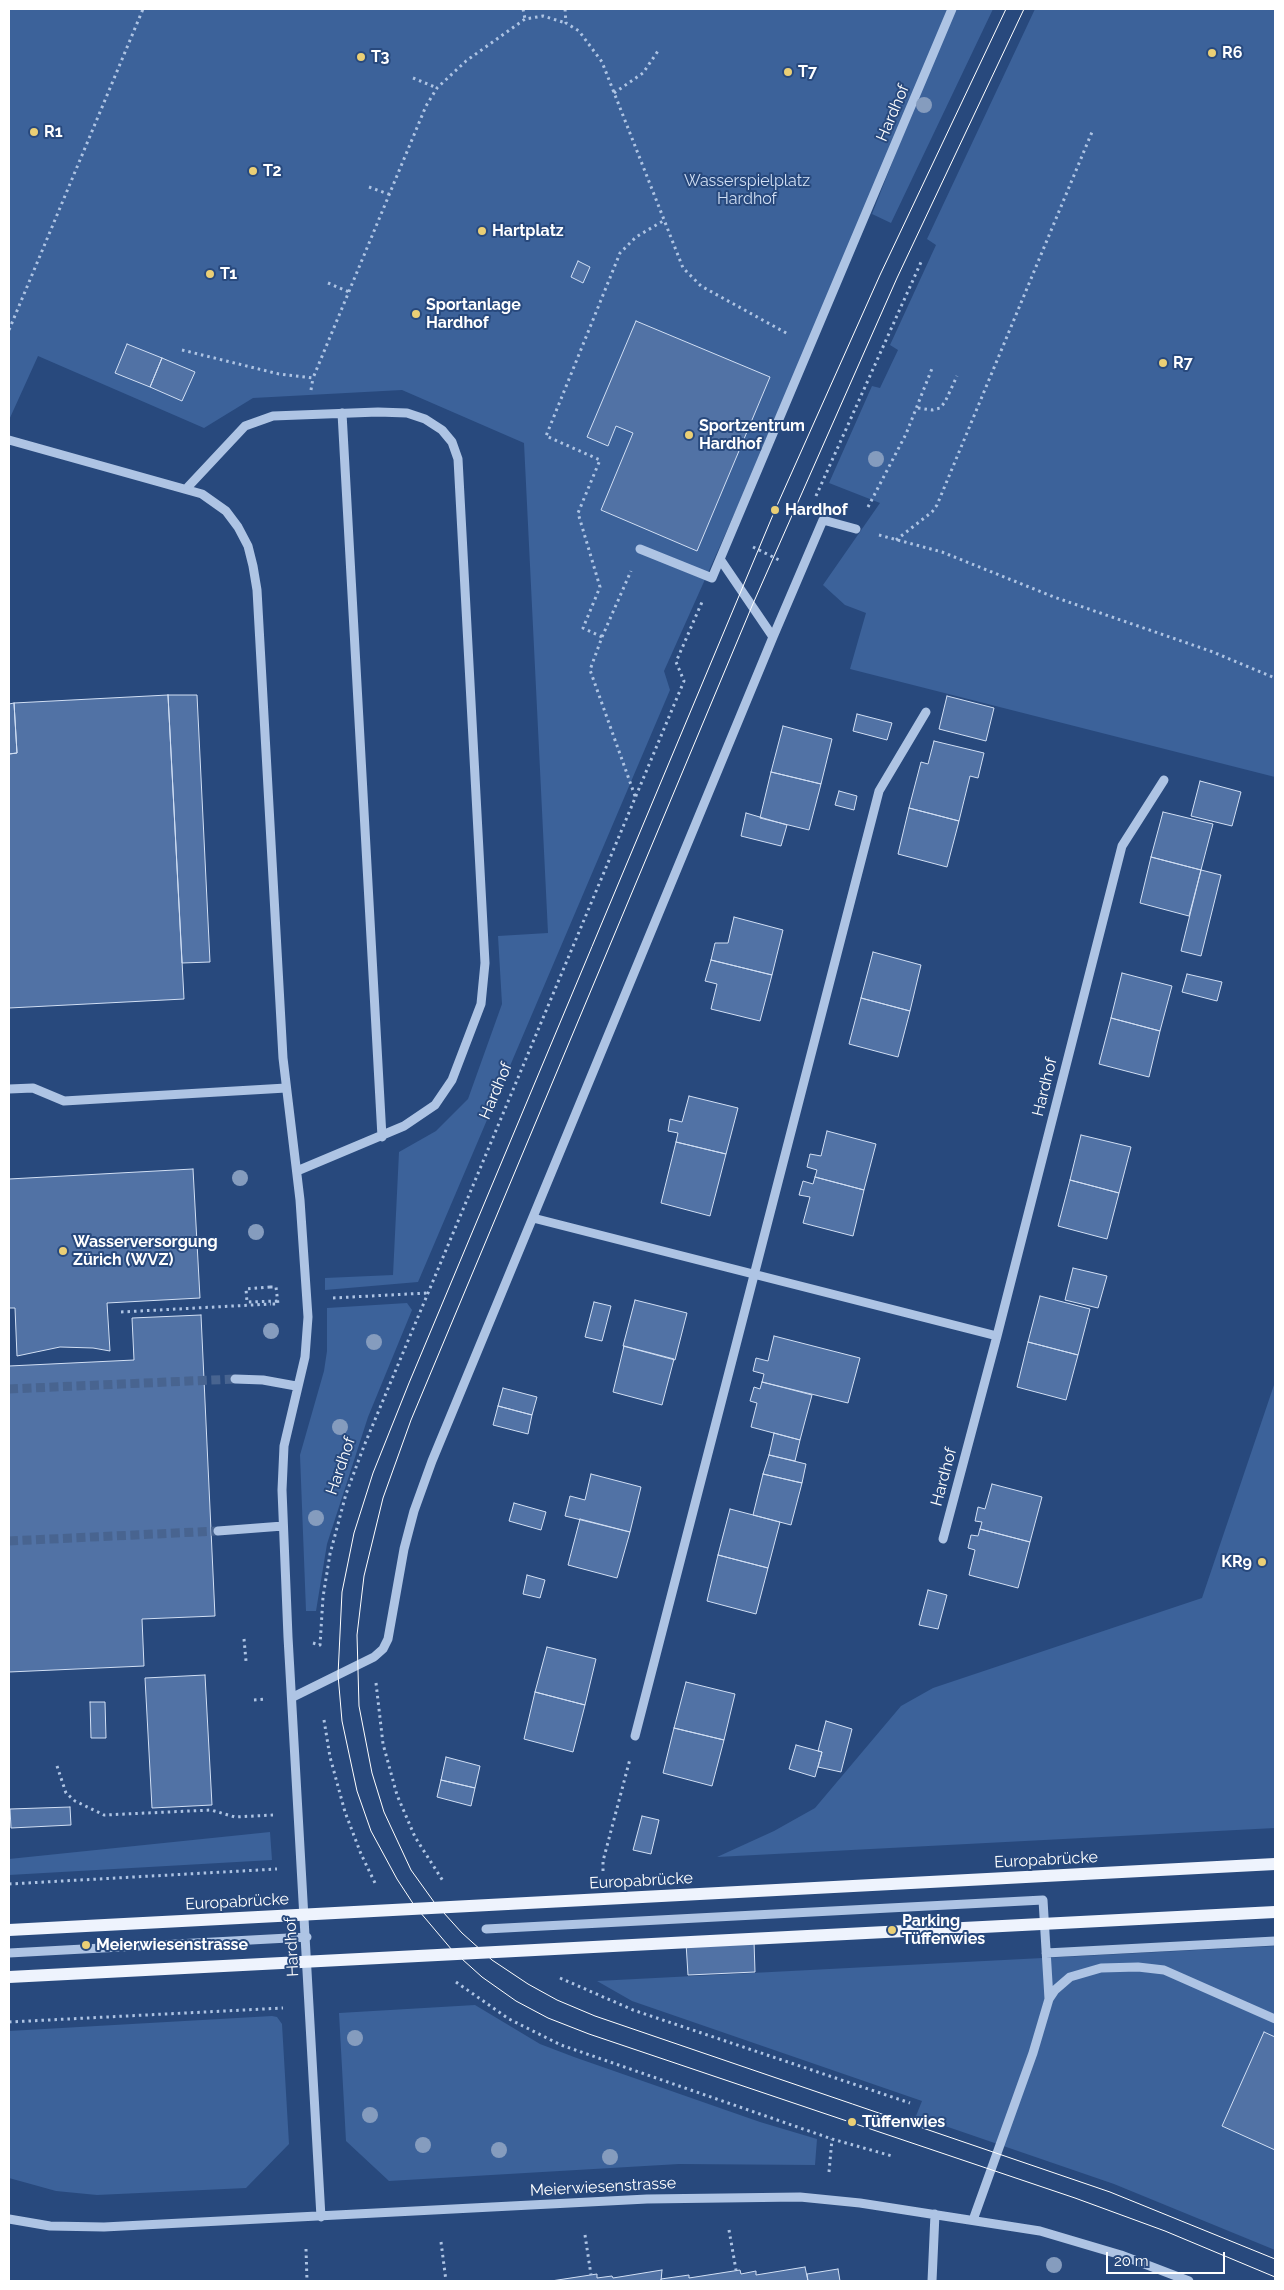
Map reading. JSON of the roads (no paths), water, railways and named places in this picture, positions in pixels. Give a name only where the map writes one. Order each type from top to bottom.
[{"type":"main road","name":"Europabrücke","points":[[9,1930],[1275,1864]]},
{"type":"main road","points":[[9,1977],[1275,1912]]},
{"type":"street","name":"Hardhof","points":[[640,548],[712,578],[952,9]]},
{"type":"street","points":[[186,489],[236,434],[254,422],[273,416],[394,412],[412,415],[430,422],[442,430],[452,442],[460,471],[485,963],[484,991],[478,1016],[444,1094],[422,1116],[382,1137],[297,1171]]},
{"type":"street","points":[[342,413],[382,1137]]},
{"type":"street","name":"Hardhof","points":[[9,440],[202,494],[226,511],[248,546],[253,566],[257,590],[286,1088],[297,1171],[308,1318],[306,1348],[284,1446],[283,1526],[321,2217]]},
{"type":"street","points":[[293,1697],[374,1657],[385,1645],[390,1633],[404,1549],[419,1496],[801,569],[823,520],[856,529]]},
{"type":"street","points":[[720,559],[773,637]]},
{"type":"street","points":[[635,1736],[879,791],[926,712]]},
{"type":"street","name":"Hardhof","points":[[943,1539],[997,1336],[1122,846],[1164,780]]},
{"type":"street","points":[[9,1089],[33,1088],[64,1101],[286,1088]]},
{"type":"street","points":[[533,1218],[997,1336]]},
{"type":"street","points":[[235,1379],[268,1380],[296,1386]]},
{"type":"street","points":[[218,1531],[283,1526]]},
{"type":"street","points":[[486,1928],[1043,1900],[1049,1999],[1030,2062],[973,2220]]},
{"type":"street","points":[[9,1952],[306,1937]]},
{"type":"street","points":[[1046,1953],[1275,1942]]},
{"type":"street","points":[[1049,1999],[1062,1982],[1089,1970],[1150,1968],[1178,1975],[1275,2019]]},
{"type":"street","name":"Meierwiesenstrasse","points":[[9,2219],[72,2228],[321,2217],[648,2199],[768,2196],[828,2199],[1040,2231],[1084,2243],[1189,2281]]},
{"type":"street","points":[[932,2281],[935,2214]]},
{"type":"tunnel","points":[[9,1389],[235,1379]]},
{"type":"tunnel","points":[[9,1541],[218,1531]]},
{"type":"tram line","points":[[1006,9],[880,275],[775,510],[373,1473],[354,1533],[342,1592],[338,1675],[342,1721],[357,1791],[371,1831],[397,1879],[414,1905],[452,1950],[482,1977],[516,2001],[548,2018],[589,2034],[1075,2198],[1165,2231],[1275,2277]]},
{"type":"tram line","points":[[1024,9],[897,278],[752,606],[411,1420],[383,1498],[364,1576],[357,1635],[359,1706],[372,1773],[384,1812],[411,1870],[434,1902],[462,1933],[492,1960],[528,1984],[557,2000],[595,2016],[1110,2192],[1275,2259]]},
{"type":"place","name":"R6","points":[[1212,53]]},
{"type":"place","name":"T3","points":[[361,57]]},
{"type":"place","name":"T7","points":[[788,72]]},
{"type":"place","name":"R1","points":[[34,132]]},
{"type":"place","name":"T2","points":[[253,171]]},
{"type":"place","name":"Hartplatz","points":[[482,231]]},
{"type":"place","name":"T1","points":[[210,274]]},
{"type":"place","name":"Sportanlage Hardhof","points":[[416,314]]},
{"type":"place","name":"R7","points":[[1163,363]]},
{"type":"place","name":"Sportzentrum Hardhof","points":[[689,435]]},
{"type":"place","name":"Hardhof","points":[[775,510]]},
{"type":"place","name":"Wasserversorgung Zürich (WVZ)","points":[[63,1251]]},
{"type":"place","name":"KR9","points":[[1262,1562]]},
{"type":"place","name":"Parking Tüffenwies","points":[[892,1930]]},
{"type":"place","name":"Meierwiesenstrasse","points":[[86,1945]]},
{"type":"place","name":"Tüffenwies","points":[[852,2122]]},
{"type":"park label","name":"Wasserspielplatz Hardhof","points":[[747,190]]}]
